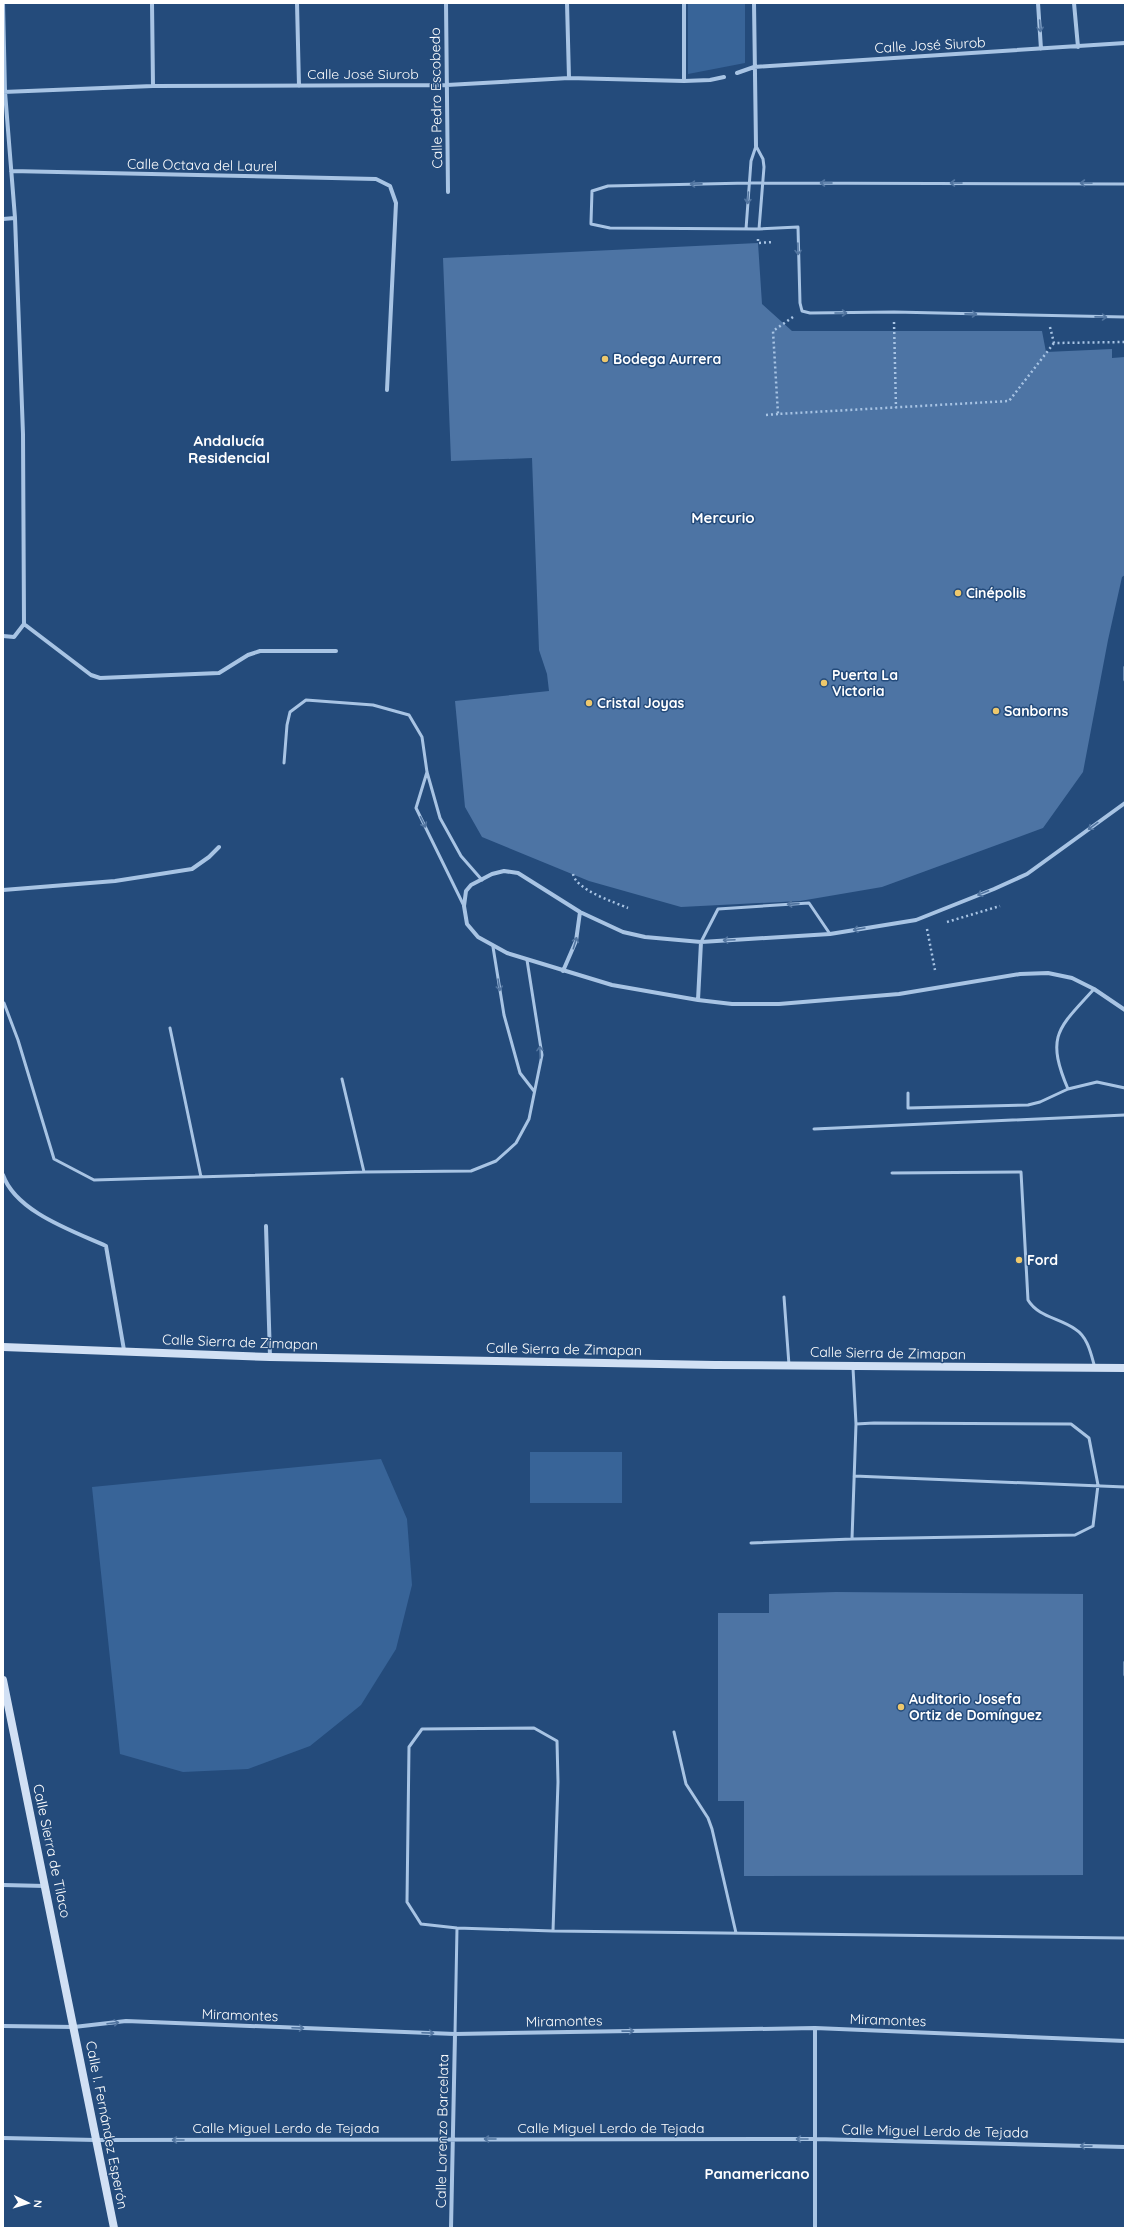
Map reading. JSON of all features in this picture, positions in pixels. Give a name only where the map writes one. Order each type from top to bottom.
[{"type":"street","points":[[3,3],[4,92],[15,218],[23,434],[24,624],[14,636],[3,636]]},
{"type":"street","points":[[152,3],[153,86]]},
{"type":"street","points":[[298,3],[298,86]]},
{"type":"street","name":"Calle Pedro Escobedo","points":[[446,3],[448,192]]},
{"type":"street","points":[[567,3],[569,78]]},
{"type":"street","points":[[684,3],[684,81]]},
{"type":"street","points":[[754,3],[756,146]]},
{"type":"street","points":[[1038,3],[1042,50]]},
{"type":"street","points":[[1074,3],[1078,47]]},
{"type":"street","name":"Calle José Siurob","points":[[738,73],[754,67],[1042,50],[1125,43]]},
{"type":"street","name":"Calle José Siurob","points":[[4,92],[153,86],[447,85],[569,78],[684,81],[710,80],[724,77]]},
{"type":"street","name":"Calle Octava del Laurel","points":[[11,171],[376,179],[390,186],[396,203],[387,390]]},
{"type":"street","points":[[3,219],[15,218]]},
{"type":"street","points":[[24,624],[91,675],[100,678],[219,673],[248,655],[260,651],[336,651]]},
{"type":"street","points":[[1125,803],[1027,874],[994,889],[916,920],[830,934],[700,942],[645,937],[623,932],[580,912],[518,873],[504,871],[471,885],[466,891],[464,906],[467,924],[478,937],[493,947],[527,960],[612,985],[698,1000],[732,1004],[779,1004],[899,994],[1020,974],[1048,973],[1072,978],[1094,988],[1125,1010]]},
{"type":"street","points":[[3,890],[115,881],[192,869],[209,857],[219,847]]},
{"type":"street","points":[[563,971],[576,941],[580,912]]},
{"type":"street","points":[[698,1000],[700,942]]},
{"type":"street","points":[[3,1175],[7,1186],[38,1215],[106,1246],[124,1350]]},
{"type":"street","points":[[266,1226],[270,1357]]},
{"type":"street","name":"Calle Sierra de Zimapan","points":[[3,1347],[124,1350],[270,1357],[853,1366],[1125,1368]]},
{"type":"street","name":"Calle Sierra de Tilaco","points":[[3,1680],[74,2027]]},
{"type":"street","points":[[3,1884],[46,1886]]},
{"type":"street","name":"Miramontes","points":[[3,2026],[74,2027],[126,2021],[455,2034],[815,2028],[1125,2041]]},
{"type":"street","name":"Calle I. Fernández Esperón","points":[[74,2027],[114,2228]]},
{"type":"street","points":[[815,2028],[815,2228]]},
{"type":"street","name":"Calle Lorenzo Barcelata","points":[[451,2228],[455,2034]]},
{"type":"street","name":"Calle Miguel Lerdo de Tejada","points":[[3,2138],[96,2140],[816,2139],[1125,2147]]},
{"type":"lane","points":[[746,229],[751,161],[756,146]]},
{"type":"lane","points":[[756,146],[763,159],[764,183],[759,229]]},
{"type":"lane","points":[[1125,184],[749,183],[608,186],[593,190],[591,193],[591,224],[610,228],[759,229],[798,227],[800,303],[802,311],[810,313],[894,312],[1125,317]]},
{"type":"lane","points":[[1125,667],[1125,680]]},
{"type":"lane","points":[[284,763],[287,725],[290,712],[306,700],[373,705],[408,715],[422,737],[427,772],[440,818],[461,856],[482,880]]},
{"type":"lane","points":[[427,772],[416,808],[464,906]]},
{"type":"lane","points":[[700,942],[718,909],[809,903],[830,934]]},
{"type":"lane","points":[[493,947],[504,1015],[520,1072],[534,1091]]},
{"type":"lane","points":[[4,1003],[18,1040],[54,1159],[94,1180],[364,1172],[471,1171],[496,1161],[516,1143],[529,1119],[542,1055],[527,960]]},
{"type":"lane","points":[[1068,1089],[1058,1067],[1056,1049],[1060,1027],[1094,988]]},
{"type":"lane","points":[[170,1028],[201,1177]]},
{"type":"lane","points":[[342,1079],[364,1172]]},
{"type":"lane","points":[[908,1093],[908,1108],[1028,1105],[1040,1102],[1068,1089],[1097,1082],[1125,1088]]},
{"type":"lane","points":[[814,1129],[1125,1115]]},
{"type":"lane","points":[[892,1173],[1021,1172],[1028,1300],[1033,1308],[1076,1329],[1087,1342],[1095,1368]]},
{"type":"lane","points":[[784,1297],[789,1365]]},
{"type":"lane","points":[[852,1539],[856,1424],[853,1366]]},
{"type":"lane","points":[[751,1542],[1075,1535],[1093,1526],[1098,1485],[1089,1438],[1071,1424],[856,1424]]},
{"type":"lane","points":[[854,1476],[1125,1487]]},
{"type":"lane","points":[[1125,1662],[1125,1675]]},
{"type":"lane","points":[[553,1931],[558,1782],[557,1741],[534,1728],[422,1729],[409,1747],[407,1902],[421,1924],[457,1928],[553,1931],[1125,1938]]},
{"type":"lane","points":[[674,1732],[686,1784],[708,1818],[712,1829],[736,1933]]},
{"type":"lane","points":[[455,2034],[457,1928]]},
{"type":"path","points":[[778,414],[773,331],[802,311]]},
{"type":"path","points":[[894,312],[896,408]]},
{"type":"path","points":[[1047,316],[1054,343]]},
{"type":"path","points":[[1054,343],[1125,342]]},
{"type":"path","points":[[766,415],[1009,401],[1054,343]]},
{"type":"path","points":[[573,874],[574,879],[592,892],[628,908]]},
{"type":"path","points":[[941,924],[1000,906]]},
{"type":"path","points":[[934,927],[926,929],[935,970]]},
{"type":"shaded area","points":[[688,3],[745,3],[745,63],[688,74]]},
{"type":"shaded area","points":[[530,1452],[622,1452],[622,1503],[530,1503]]},
{"type":"shaded area","points":[[381,1459],[407,1519],[412,1585],[396,1649],[361,1705],[310,1746],[248,1769],[183,1772],[120,1754],[92,1487]]},
{"type":"building","name":"Puerta La Victoria","points":[[758,243],[762,304],[792,331],[1042,331],[1046,352],[1112,349],[1112,358],[1125,357],[1125,575],[1122,577],[1108,640],[1083,772],[1043,828],[882,887],[800,901],[681,907],[589,881],[482,837],[465,807],[455,701],[549,691],[547,674],[539,650],[532,458],[451,461],[443,258]]},
{"type":"building","name":"Auditorio Josefa Ortiz de Domínguez","points":[[836,1592],[1083,1594],[1083,1875],[744,1876],[744,1801],[718,1801],[718,1613],[769,1613],[769,1594]]},
{"type":"place","name":"Bodega Aurrera","points":[[605,359]]},
{"type":"place","name":"Cinépolis","points":[[958,593]]},
{"type":"place","name":"Puerta La Victoria","points":[[824,683]]},
{"type":"place","name":"Cristal Joyas","points":[[589,703]]},
{"type":"place","name":"Sanborns","points":[[996,711]]},
{"type":"place","name":"Ford","points":[[1019,1260]]},
{"type":"place","name":"Auditorio Josefa Ortiz de Domínguez","points":[[901,1707]]},
{"type":"district","name":"Andalucía Residencial","points":[[229,448]]},
{"type":"district","name":"Mercurio","points":[[723,517]]},
{"type":"district","name":"Panamericano","points":[[757,2173]]}]
